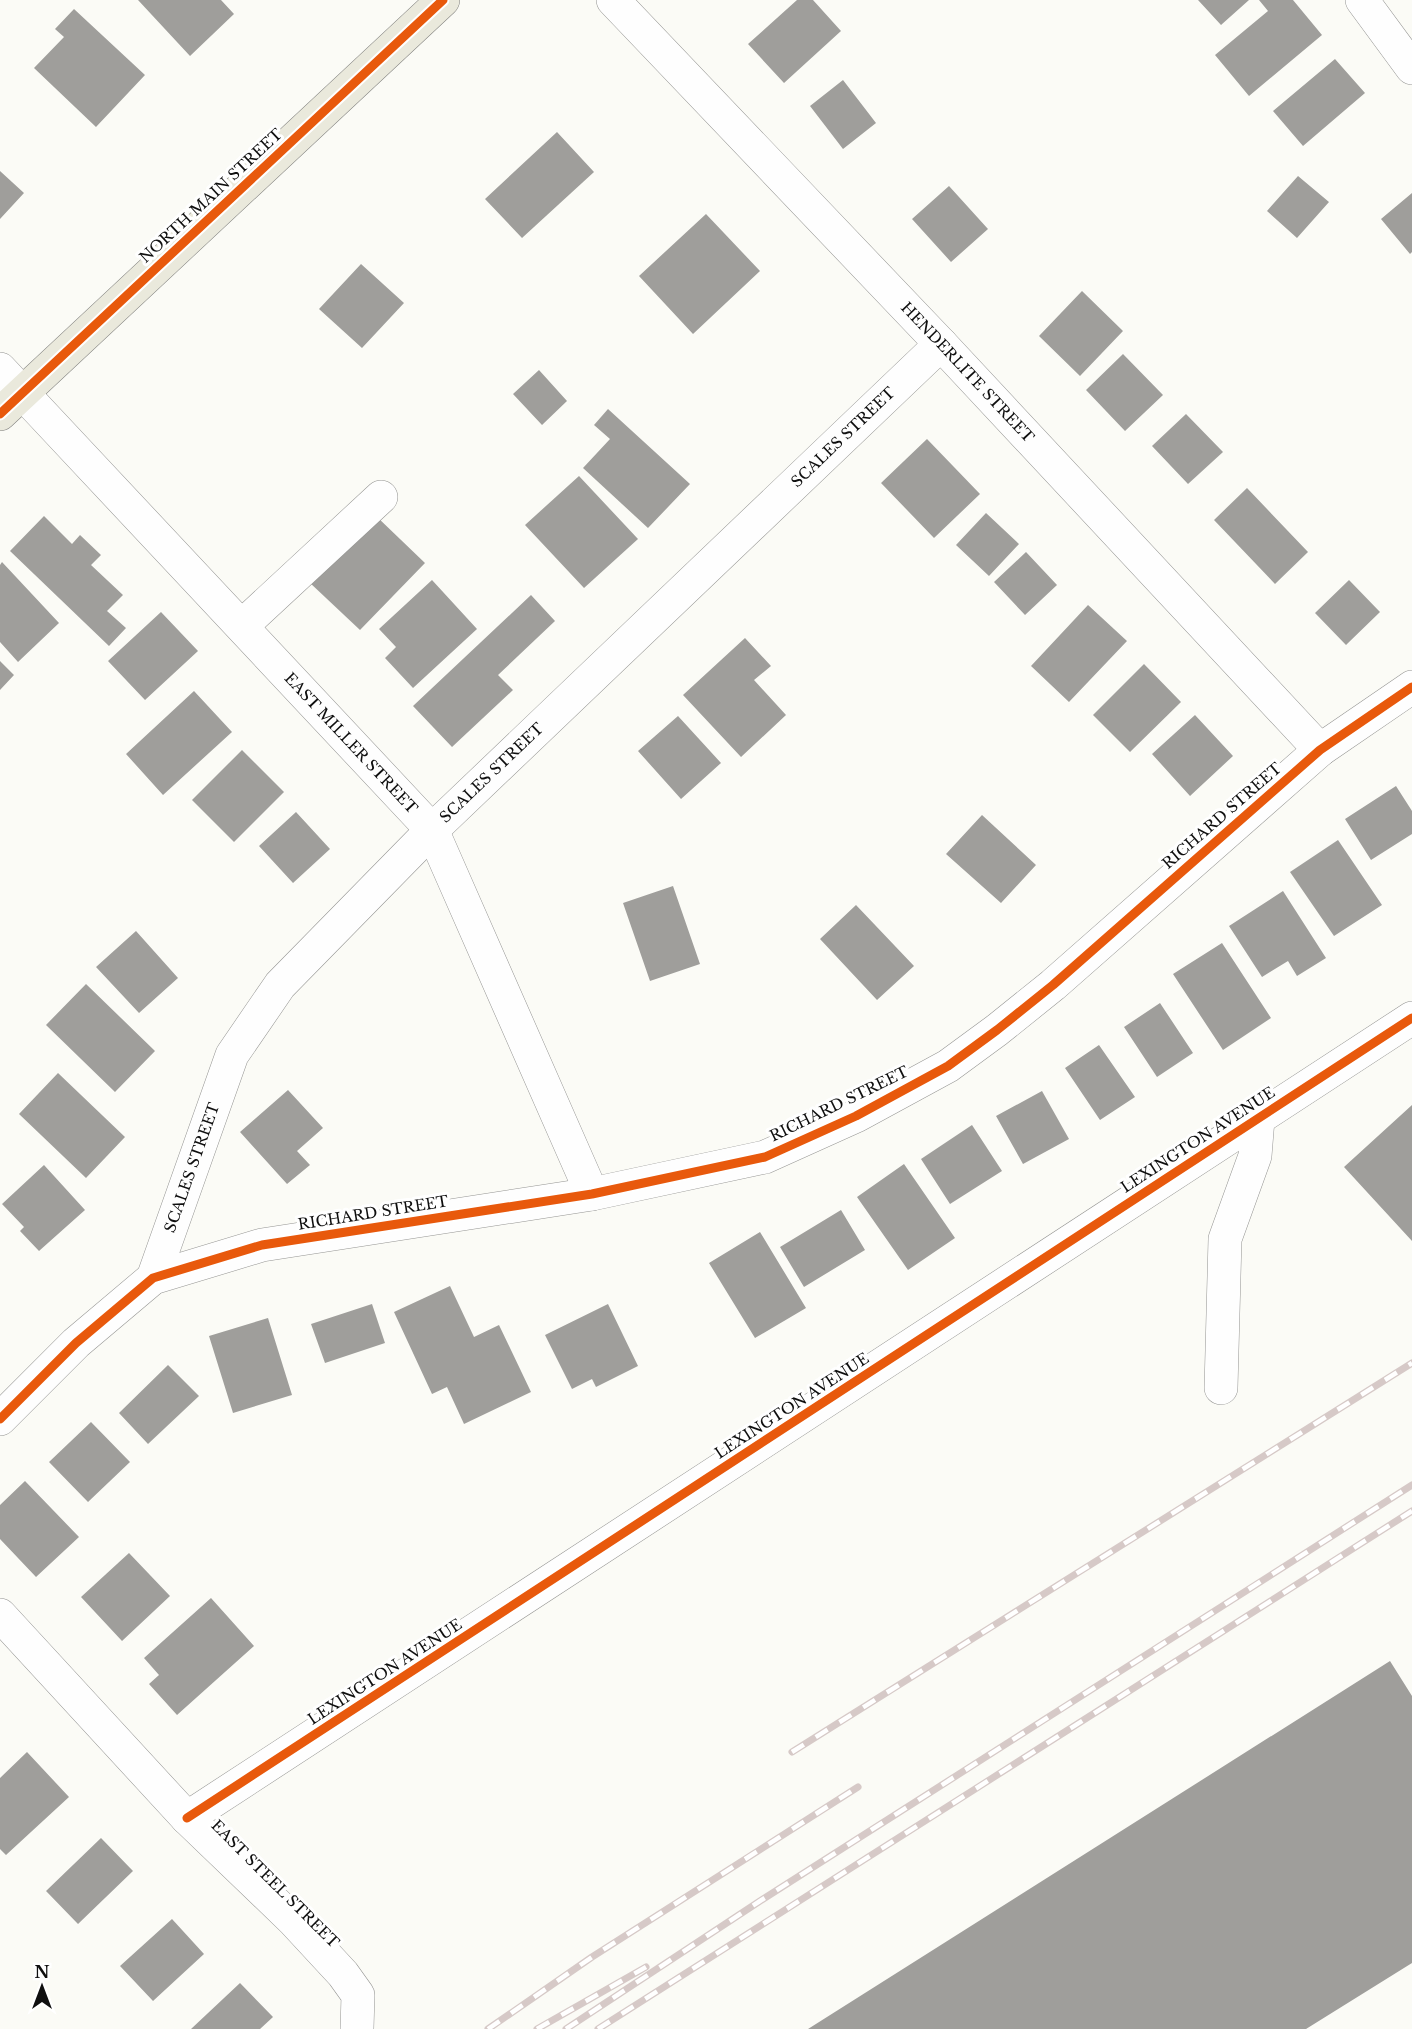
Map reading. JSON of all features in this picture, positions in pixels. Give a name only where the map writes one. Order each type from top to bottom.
[{"type":"main road","name":"NORTH MAIN STREET","points":[[11,404],[443,0]]},
{"type":"street","name":"HENDERLITE STREET","points":[[613,0],[941,344],[1320,750]]},
{"type":"street","points":[[1362,0],[1412,68]]},
{"type":"street","name":"SCALES STREET","points":[[153,1278],[232,1055],[279,985],[432,830],[941,344]]},
{"type":"street","name":"EAST MILLER STREET","points":[[0,369],[11,404],[242,626],[432,830],[592,1194]]},
{"type":"street","points":[[242,626],[381,497]]},
{"type":"street","name":"RICHARD STREET","points":[[153,1278],[262,1245],[592,1194],[765,1157],[856,1116],[948,1066],[998,1030],[1053,985],[1320,750],[1412,687]]},
{"type":"street","name":"LEXINGTON AVENUE","points":[[188,1818],[1412,1018]]},
{"type":"street","points":[[1221,1388],[1225,1239],[1255,1156],[1258,1119]]},
{"type":"street","points":[[0,1419],[76,1343],[153,1278]]},
{"type":"street","name":"EAST STEEL STREET","points":[[0,1615],[188,1818],[292,1920],[343,1974],[358,1995],[357,2028]]},
{"type":"building","points":[[138,0],[221,0],[234,14],[190,56]]},
{"type":"building","points":[[797,0],[813,0],[841,31],[784,83],[748,44]]},
{"type":"building","points":[[1198,0],[1249,0],[1221,25]]},
{"type":"building","points":[[1259,0],[1293,0],[1322,35],[1249,96],[1215,55],[1268,11]]},
{"type":"building","points":[[74,9],[145,75],[96,127],[34,68],[64,37],[55,29]]},
{"type":"building","points":[[1335,59],[1365,93],[1303,146],[1273,111]]},
{"type":"building","points":[[843,80],[876,123],[843,149],[810,106]]},
{"type":"building","points":[[557,132],[594,172],[522,238],[485,199]]},
{"type":"building","points":[[0,171],[24,193],[0,219]]},
{"type":"building","points":[[1298,176],[1329,202],[1297,238],[1267,211]]},
{"type":"building","points":[[949,186],[988,229],[951,262],[912,219]]},
{"type":"building","points":[[1412,193],[1412,252],[1410,254],[1381,219]]},
{"type":"building","points":[[706,214],[760,271],[693,334],[639,276]]},
{"type":"building","points":[[361,264],[404,303],[362,348],[319,309]]},
{"type":"building","points":[[1082,291],[1123,331],[1080,376],[1039,336]]},
{"type":"building","points":[[1123,354],[1163,395],[1125,431],[1086,390]]},
{"type":"building","points":[[539,370],[567,401],[542,425],[513,394]]},
{"type":"building","points":[[608,409],[690,484],[648,528],[583,468],[610,439],[594,425]]},
{"type":"building","points":[[1186,414],[1223,452],[1188,484],[1152,446]]},
{"type":"building","points":[[927,439],[980,494],[934,538],[881,483]]},
{"type":"building","points":[[579,476],[638,539],[584,588],[525,525]]},
{"type":"building","points":[[1247,488],[1308,552],[1275,584],[1214,520]]},
{"type":"building","points":[[986,513],[1019,544],[989,576],[956,545]]},
{"type":"building","points":[[375,515],[425,563],[360,630],[309,582]]},
{"type":"building","points":[[44,516],[72,544],[80,535],[101,555],[91,565],[123,595],[107,611],[126,628],[109,646],[10,551]]},
{"type":"building","points":[[1026,552],[1057,585],[1025,615],[994,582]]},
{"type":"building","points":[[2,562],[59,623],[18,662],[0,642],[0,565]]},
{"type":"building","points":[[432,580],[477,629],[413,688],[385,658],[396,647],[379,629]]},
{"type":"building","points":[[1349,580],[1380,612],[1346,645],[1315,613]]},
{"type":"building","points":[[531,595],[555,621],[498,675],[513,690],[452,747],[413,706]]},
{"type":"building","points":[[1088,605],[1127,641],[1069,702],[1031,666]]},
{"type":"building","points":[[161,612],[198,651],[145,700],[108,661]]},
{"type":"building","points":[[745,638],[771,666],[754,680],[786,715],[741,757],[683,695]]},
{"type":"building","points":[[0,661],[14,675],[0,690]]},
{"type":"building","points":[[1144,664],[1181,702],[1130,752],[1093,715]]},
{"type":"building","points":[[194,691],[232,732],[163,795],[126,754]]},
{"type":"building","points":[[1195,715],[1233,756],[1190,796],[1152,754]]},
{"type":"building","points":[[678,716],[721,763],[681,799],[638,751]]},
{"type":"building","points":[[242,750],[284,792],[234,842],[192,800]]},
{"type":"building","points":[[1396,786],[1412,811],[1412,834],[1371,860],[1345,819]]},
{"type":"building","points":[[296,812],[330,849],[293,883],[259,846]]},
{"type":"building","points":[[982,815],[1036,865],[1001,903],[946,854]]},
{"type":"building","points":[[1338,840],[1382,905],[1334,936],[1290,872]]},
{"type":"building","points":[[673,886],[700,964],[650,981],[623,903]]},
{"type":"building","points":[[1283,891],[1326,958],[1297,976],[1288,961],[1262,977],[1229,926]]},
{"type":"building","points":[[856,905],[914,966],[877,1000],[820,939]]},
{"type":"building","points":[[136,931],[178,978],[139,1013],[96,967]]},
{"type":"building","points":[[1222,943],[1271,1018],[1223,1050],[1173,974]]},
{"type":"building","points":[[86,984],[155,1051],[115,1092],[46,1025]]},
{"type":"building","points":[[1160,1003],[1193,1053],[1157,1077],[1124,1027]]},
{"type":"building","points":[[1099,1045],[1135,1097],[1100,1120],[1065,1068]]},
{"type":"building","points":[[58,1073],[125,1137],[86,1178],[19,1114]]},
{"type":"building","points":[[288,1090],[323,1128],[297,1151],[310,1165],[287,1184],[240,1132]]},
{"type":"building","points":[[1042,1091],[1069,1139],[1023,1164],[996,1116]]},
{"type":"building","points":[[1412,1105],[1412,1241],[1344,1167]]},
{"type":"building","points":[[972,1125],[1002,1171],[950,1204],[921,1159]]},
{"type":"building","points":[[904,1164],[955,1238],[908,1270],[857,1197]]},
{"type":"building","points":[[44,1165],[85,1210],[39,1251],[20,1231],[24,1227],[2,1204]]},
{"type":"building","points":[[841,1210],[865,1250],[804,1287],[780,1247]]},
{"type":"building","points":[[760,1232],[806,1308],[755,1338],[709,1263]]},
{"type":"building","points":[[450,1286],[474,1337],[499,1325],[531,1392],[464,1424],[447,1387],[432,1394],[394,1312]]},
{"type":"building","points":[[372,1304],[385,1343],[325,1363],[311,1324]]},
{"type":"building","points":[[608,1304],[638,1366],[596,1387],[592,1379],[572,1389],[545,1335]]},
{"type":"building","points":[[268,1318],[292,1395],[233,1413],[209,1336]]},
{"type":"building","points":[[168,1365],[199,1396],[148,1444],[119,1413]]},
{"type":"building","points":[[91,1422],[130,1462],[88,1502],[49,1462]]},
{"type":"building","points":[[25,1481],[79,1537],[36,1577],[0,1539],[0,1505]]},
{"type":"building","points":[[129,1553],[170,1596],[122,1641],[81,1597]]},
{"type":"building","points":[[211,1598],[254,1646],[177,1715],[149,1684],[159,1675],[144,1658]]},
{"type":"building","points":[[1390,1661],[1412,1696],[1412,1963],[1306,2029],[808,2029]]},
{"type":"building","points":[[27,1752],[69,1797],[6,1855],[0,1849],[0,1778]]},
{"type":"building","points":[[101,1838],[133,1871],[78,1924],[46,1891]]},
{"type":"building","points":[[172,1919],[204,1954],[153,2001],[120,1966]]},
{"type":"building","points":[[240,1983],[273,2017],[260,2029],[191,2029]]},
{"type":"railway","points":[[792,1752],[1412,1363]]},
{"type":"railway","points":[[566,2029],[760,1901],[1412,1485]]},
{"type":"railway","points":[[598,2029],[1412,1511]]},
{"type":"railway","points":[[488,2029],[592,1957],[858,1787]]},
{"type":"railway","points":[[537,2029],[646,1967]]},
{"type":"cycle path","points":[[0,414],[443,0]]},
{"type":"cycle path","points":[[0,1419],[76,1343],[153,1278],[262,1245],[592,1194],[765,1157],[856,1116],[948,1066],[997,1030],[1053,985],[1320,750],[1412,687]]},
{"type":"cycle path","points":[[187,1818],[1412,1018]]}]
